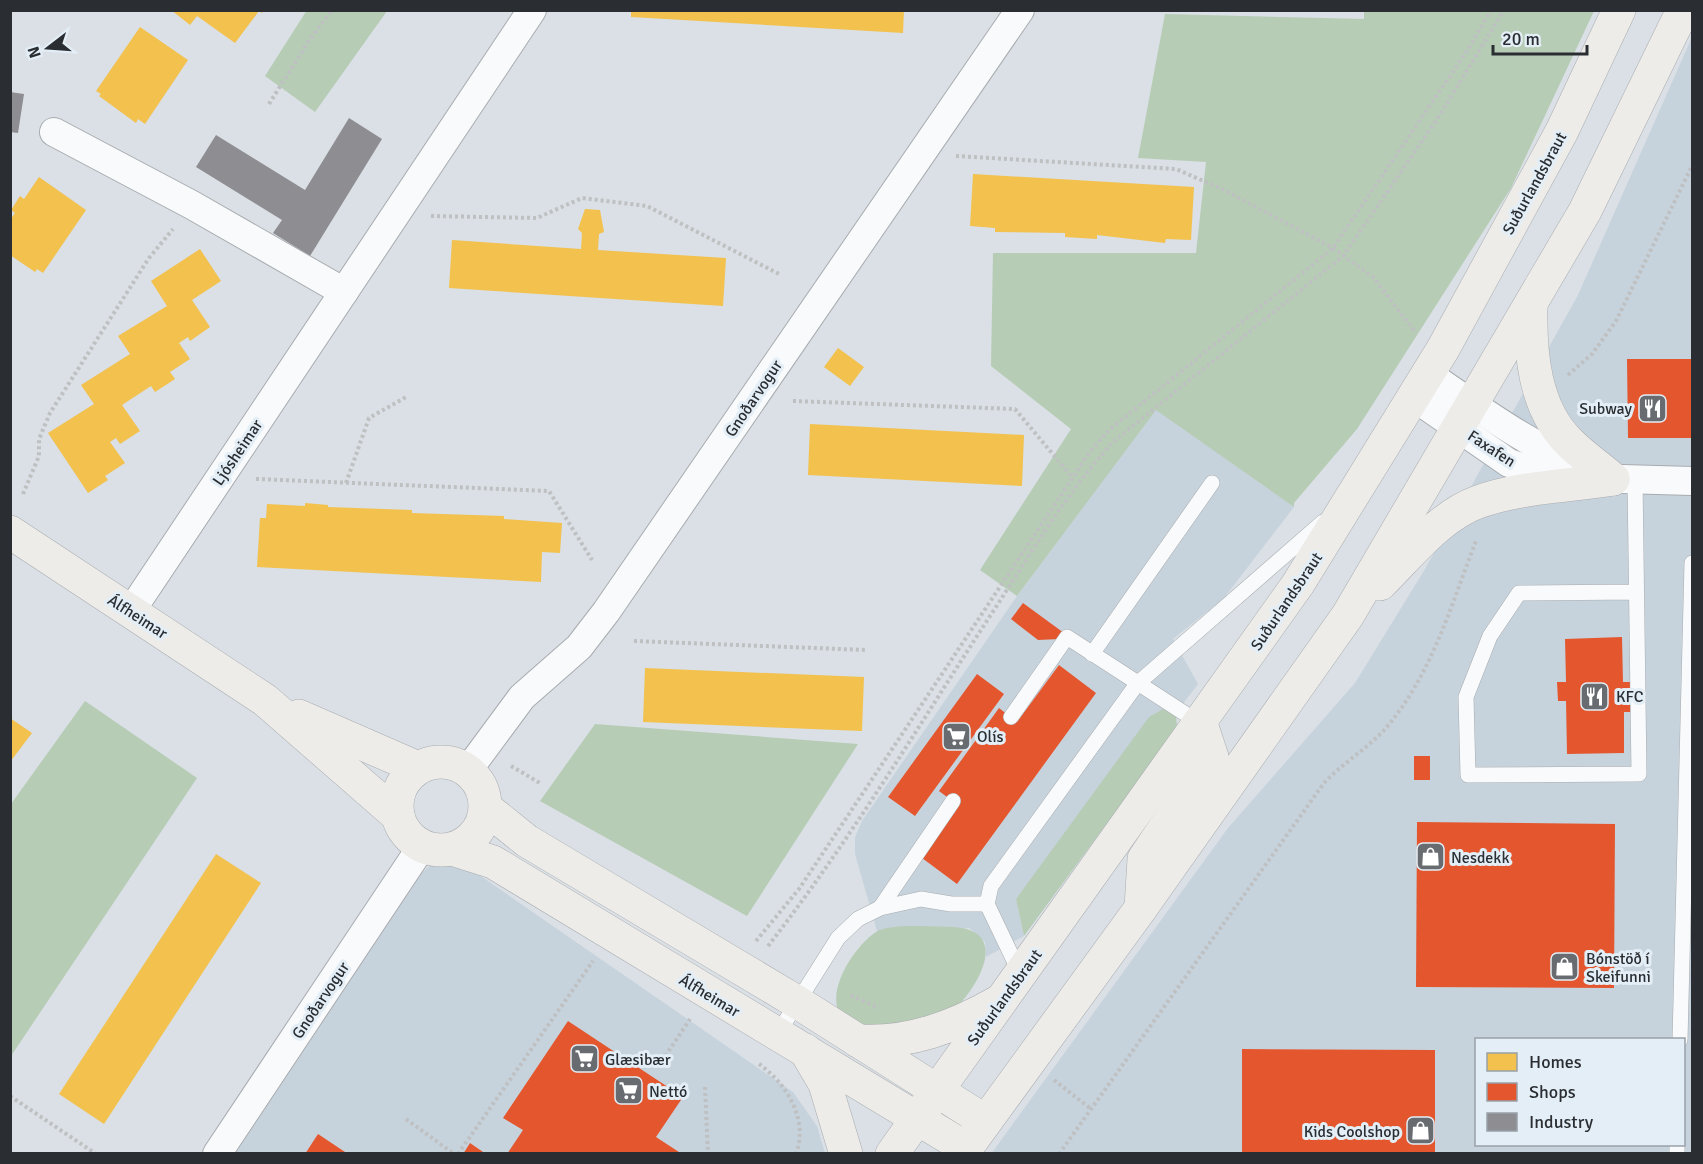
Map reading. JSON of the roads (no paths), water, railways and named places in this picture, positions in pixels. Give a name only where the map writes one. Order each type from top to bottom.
[{"type":"main road","name":"Suðurlandsbraut","points":[[892,1154],[1201,724],[1298,584],[1355,495],[1421,386],[1562,131],[1619,10]]},
{"type":"main road","points":[[964,1151],[1141,908],[1348,615],[1467,416],[1585,211],[1683,10]]},
{"type":"main road","points":[[1532,304],[1530,351],[1551,419],[1569,443],[1624,479]]},
{"type":"main road","points":[[1348,615],[1446,521],[1477,503],[1518,493],[1624,479]]},
{"type":"main road","name":"Álfheimar","points":[[10,532],[265,700],[398,816]]},
{"type":"main road","name":"Álfheimar","points":[[265,700],[418,768]]},
{"type":"main road","points":[[1141,908],[1144,859],[1212,757],[1201,724]]},
{"type":"main road","points":[[443,762],[457,764],[468,771],[478,781],[484,794],[486,808],[483,822],[465,843],[437,847],[403,828],[398,816],[401,789],[408,777],[418,768],[430,763],[443,762]]},
{"type":"main road","points":[[486,808],[527,841],[796,1002],[985,1121]]},
{"type":"main road","name":"Álfheimar","points":[[437,847],[493,862],[723,1004],[791,1041],[917,1118],[964,1151]]},
{"type":"main road","points":[[858,1041],[885,1043],[910,1039],[974,1015],[1013,986]]},
{"type":"main road","points":[[791,1041],[825,1084],[846,1154]]},
{"type":"street","name":"Ljósheimar","points":[[131,612],[532,10]]},
{"type":"street","name":"Gnoðarvogur","points":[[468,771],[522,697],[579,647],[606,612],[1020,10]]},
{"type":"street","points":[[54,132],[192,205],[344,292]]},
{"type":"street","name":"Faxafen","points":[[1421,386],[1467,416],[1509,463],[1552,477],[1692,481]]},
{"type":"street","name":"Gnoðarvogur","points":[[217,1154],[437,847]]},
{"type":"lane","points":[[1624,479],[1636,592],[1639,774],[1468,775],[1466,697],[1490,636],[1519,593],[1636,592]]},
{"type":"lane","points":[[1092,654],[1212,483]]},
{"type":"lane","points":[[1013,986],[987,904],[991,886],[1137,684],[1355,495]]},
{"type":"lane","points":[[1680,1038],[1692,563]]},
{"type":"lane","points":[[1011,717],[1067,637],[1201,724]]},
{"type":"lane","points":[[880,908],[953,801]]},
{"type":"lane","points":[[791,1041],[796,1002],[838,938],[858,919],[880,908],[921,899],[951,904],[987,904]]},
{"type":"place","name":"Subway","points":[[1653,408]]},
{"type":"place","name":"KFC","points":[[1595,696]]},
{"type":"place","name":"Olís","points":[[956,736]]},
{"type":"place","name":"Nesdekk","points":[[1430,857]]},
{"type":"place","name":"Bónstöð í Skeifunni","points":[[1565,967]]},
{"type":"place","name":"Glæsibær","points":[[584,1059]]},
{"type":"place","name":"Nettó","points":[[628,1091]]},
{"type":"place","name":"Kids Coolshop","points":[[1421,1131]]}]
